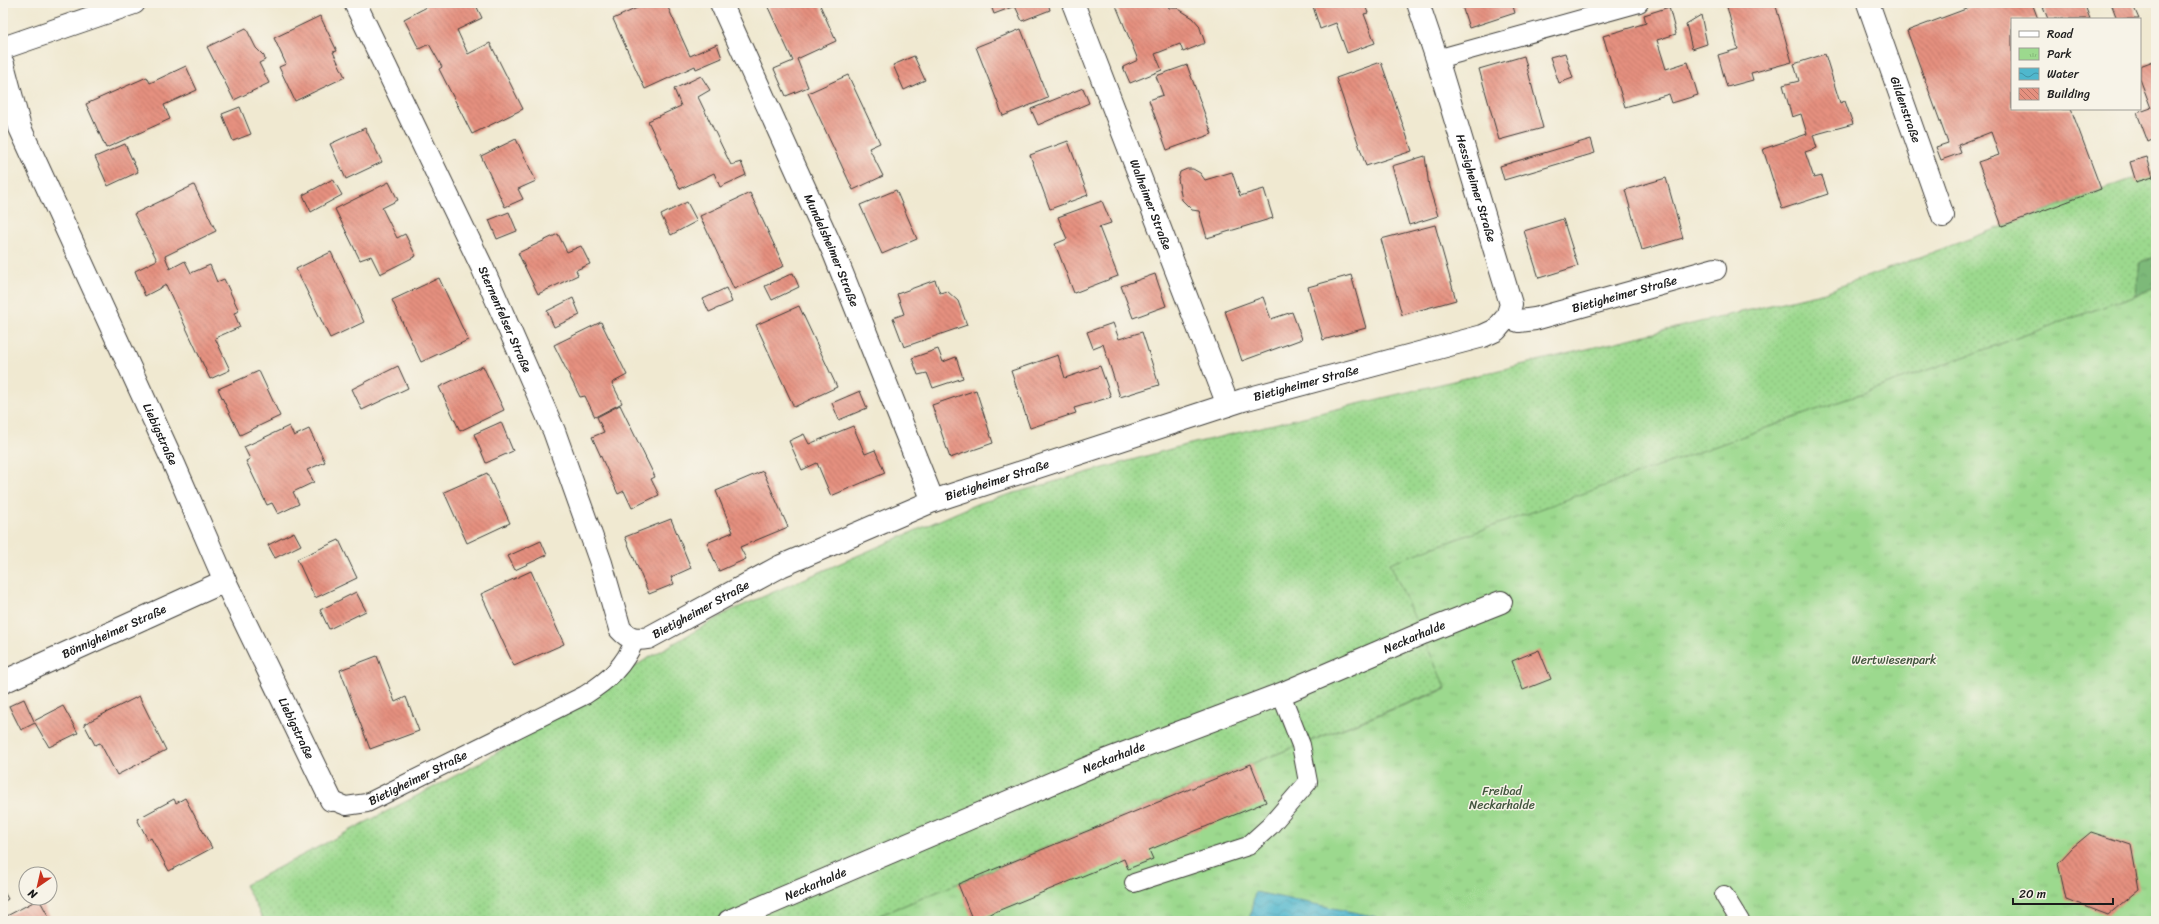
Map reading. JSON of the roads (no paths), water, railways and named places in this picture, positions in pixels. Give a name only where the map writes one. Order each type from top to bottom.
[{"type":"street","points":[[3,48],[134,3]]},
{"type":"street","name":"Sternenfelser Straße","points":[[355,3],[482,267],[528,370],[554,431],[601,563],[620,629],[626,636],[635,640]]},
{"type":"street","name":"Mundelsheimer Straße","points":[[721,3],[834,253],[933,501]]},
{"type":"street","name":"Walheimer Straße","points":[[1073,3],[1228,405]]},
{"type":"street","name":"Hessigheimer Straße","points":[[1418,3],[1437,59],[1511,304],[1507,317]]},
{"type":"street","name":"Gildenstraße","points":[[1868,3],[1943,216]]},
{"type":"street","name":"Liebigstraße","points":[[3,64],[20,128],[174,464],[225,581],[331,800]]},
{"type":"street","name":"Bietigheimer Straße","points":[[635,640],[648,638],[781,566],[933,501],[1228,405],[1483,336],[1496,330],[1507,317],[1519,321],[1535,319],[1715,269]]},
{"type":"street","name":"Bönnigheimer Straße","points":[[3,682],[225,581]]},
{"type":"street","name":"Neckarhalde","points":[[729,921],[1104,762],[1281,694],[1423,633],[1501,602]]},
{"type":"lane","points":[[1437,59],[1639,3]]},
{"type":"lane","name":"Bietigheimer Straße","points":[[331,800],[346,806],[367,803],[585,695],[606,682],[619,669],[628,656],[635,640]]},
{"type":"lane","points":[[1134,882],[1248,846],[1270,826],[1308,782],[1300,745],[1281,694]]},
{"type":"lane","points":[[1724,895],[1740,921]]},
{"type":"water","points":[[1255,892],[1377,917],[1376,921],[1249,921]]},
{"type":"park label","name":"Wertwiesenpark","points":[[1894,660]]},
{"type":"park label","name":"Freibad Neckarhalde","points":[[1502,798]]}]
